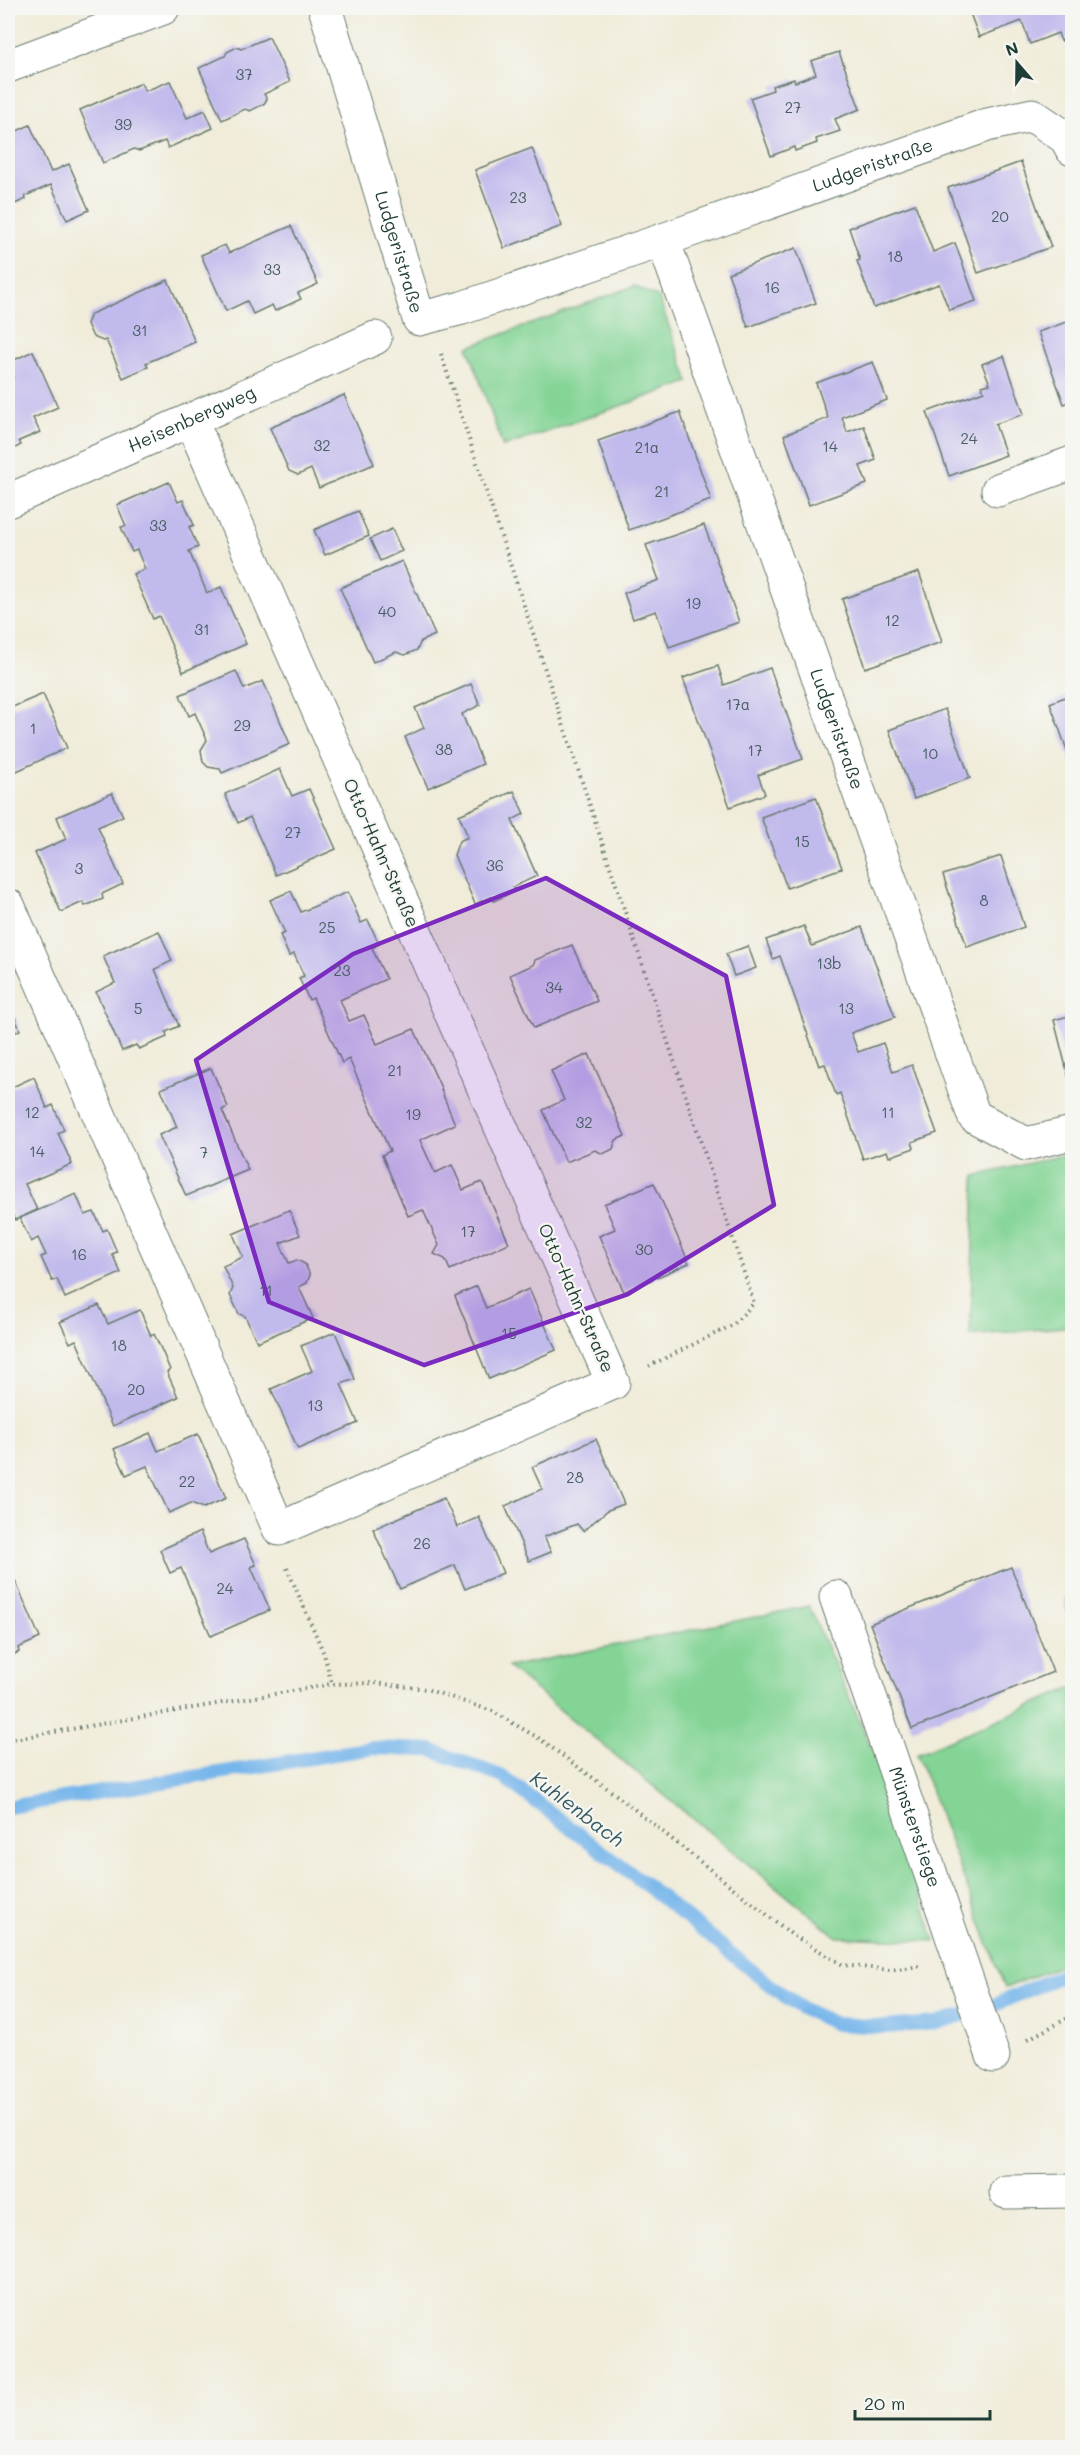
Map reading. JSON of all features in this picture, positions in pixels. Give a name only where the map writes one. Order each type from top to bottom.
[{"type":"street","points":[[8,66],[163,8]]},
{"type":"street","name":"Ludgeristraße","points":[[325,8],[419,319],[462,308],[663,240],[987,125],[1032,115],[1066,138],[1072,149]]},
{"type":"street","name":"Ludgeristraße","points":[[663,240],[974,1116],[1026,1144],[1072,1133]]},
{"type":"street","name":"Heisenbergweg","points":[[8,501],[375,338]]},
{"type":"street","name":"Otto-Hahn-Straße","points":[[191,420],[614,1383],[279,1529]]},
{"type":"street","points":[[998,490],[1072,464]]},
{"type":"street","points":[[8,905],[279,1529]]},
{"type":"street","name":"Münsterstiege","points":[[836,1598],[990,2048]]},
{"type":"street","points":[[1006,2192],[1072,2191]]},
{"type":"path","points":[[419,319],[434,334],[754,1303],[734,1325],[614,1383]]},
{"type":"path","points":[[279,1529],[281,1554],[324,1654],[332,1684]]},
{"type":"path","points":[[8,1740],[332,1684],[375,1683],[426,1689],[492,1711],[540,1738],[619,1797],[791,1934],[843,1965],[890,1970],[934,1964],[962,1964]]},
{"type":"path","points":[[990,2048],[1072,2016]]},
{"type":"highlighted area","points":[[546,878],[726,976],[774,1205],[628,1294],[424,1365],[269,1302],[196,1060],[353,954]]},
{"type":"green space","points":[[634,286],[659,298],[689,382],[503,447],[468,347]]},
{"type":"green space","points":[[1072,1153],[1072,1326],[970,1336],[975,1176]]},
{"type":"green space","points":[[1072,1595],[1072,1659],[1066,1597]]},
{"type":"green space","points":[[809,1606],[881,1769],[935,1941],[837,1937],[508,1667]]},
{"type":"green space","points":[[1072,1688],[1072,1961],[1005,1988],[917,1754]]},
{"type":"building","points":[[968,8],[1072,8],[1072,37],[1061,41],[1058,33],[1030,44],[1022,21],[979,37]]},
{"type":"building","points":[[269,37],[290,82],[264,94],[267,99],[264,104],[250,111],[245,109],[222,120],[199,68],[225,56],[227,52],[237,47],[241,49]]},
{"type":"building","points":[[839,52],[860,109],[835,119],[840,131],[816,139],[817,143],[795,151],[794,147],[771,156],[750,98],[773,90],[772,86],[794,79],[795,82],[816,74],[811,61]]},
{"type":"building","points":[[170,81],[187,118],[205,110],[213,128],[168,148],[165,141],[139,151],[134,149],[103,163],[80,110],[141,83],[145,91]]},
{"type":"building","points":[[30,125],[51,172],[69,164],[89,210],[67,220],[51,185],[25,196],[26,199],[8,207],[8,135]]},
{"type":"building","points":[[532,148],[562,226],[504,248],[475,170]]},
{"type":"building","points":[[1021,162],[1051,247],[978,273],[948,188]]},
{"type":"building","points":[[915,204],[933,252],[955,243],[976,301],[949,310],[939,284],[874,308],[857,261],[860,260],[849,228]]},
{"type":"building","points":[[291,226],[318,284],[298,293],[301,299],[275,311],[272,305],[253,314],[247,301],[226,311],[201,255],[225,245],[229,253]]},
{"type":"building","points":[[796,248],[816,303],[748,327],[728,273]]},
{"type":"building","points":[[168,280],[195,342],[146,363],[148,367],[123,378],[106,340],[93,337],[87,324],[91,314]]},
{"type":"building","points":[[1072,320],[1072,401],[1064,404],[1038,332]]},
{"type":"building","points":[[33,351],[58,407],[33,418],[40,432],[19,441],[21,445],[8,452],[8,380],[13,378],[8,363]]},
{"type":"building","points":[[1004,356],[1024,414],[995,424],[1006,455],[949,476],[927,412],[984,391],[982,386],[990,384],[982,364]]},
{"type":"building","points":[[873,362],[887,400],[842,417],[847,432],[864,426],[876,460],[860,466],[867,484],[809,505],[784,435],[828,418],[816,383]]},
{"type":"building","points":[[344,395],[374,464],[319,488],[311,469],[298,475],[289,471],[270,428]]},
{"type":"building","points":[[680,412],[711,500],[629,530],[598,441]]},
{"type":"building","points":[[169,482],[178,502],[183,500],[194,525],[189,527],[198,547],[189,551],[207,593],[221,587],[246,644],[183,672],[159,616],[153,619],[133,574],[145,569],[137,550],[132,552],[121,527],[126,526],[117,505]]},
{"type":"building","points":[[358,511],[369,536],[325,555],[314,530]]},
{"type":"building","points":[[704,525],[739,622],[669,647],[656,611],[633,619],[624,593],[659,580],[646,545]]},
{"type":"building","points":[[392,529],[402,551],[380,561],[370,539]]},
{"type":"building","points":[[402,561],[435,635],[421,641],[417,650],[405,655],[396,652],[373,662],[340,588]]},
{"type":"building","points":[[919,572],[942,642],[865,668],[842,599]]},
{"type":"building","points":[[718,666],[724,685],[770,668],[803,759],[758,775],[765,794],[730,807],[683,678]]},
{"type":"building","points":[[236,671],[244,689],[263,681],[290,744],[222,773],[220,769],[208,767],[203,762],[201,750],[207,740],[195,713],[189,716],[180,695]]},
{"type":"building","points":[[471,684],[480,705],[462,714],[483,764],[428,788],[405,737],[424,728],[415,708]]},
{"type":"building","points":[[43,694],[67,748],[8,775],[8,709]]},
{"type":"building","points":[[1072,694],[1072,764],[1050,703]]},
{"type":"building","points":[[945,709],[970,778],[914,799],[889,730]]},
{"type":"building","points":[[280,769],[292,796],[309,789],[336,849],[276,875],[250,817],[238,823],[225,794]]},
{"type":"building","points":[[514,791],[524,814],[512,820],[537,876],[513,887],[515,891],[494,901],[492,897],[475,904],[454,855],[459,841],[468,837],[459,815]]},
{"type":"building","points":[[112,793],[123,816],[98,827],[123,884],[102,894],[103,899],[85,906],[83,902],[61,912],[35,853],[66,839],[57,817]]},
{"type":"building","points":[[816,797],[842,868],[787,888],[761,817]]},
{"type":"building","points":[[1001,856],[1024,927],[967,947],[943,875]]},
{"type":"building","points":[[291,891],[301,912],[348,892],[361,923],[368,920],[379,944],[372,948],[386,979],[340,1000],[349,1021],[364,1015],[377,1044],[414,1029],[455,1124],[420,1140],[435,1173],[452,1165],[463,1190],[482,1182],[509,1243],[450,1270],[445,1259],[434,1254],[439,1245],[423,1210],[408,1216],[382,1155],[390,1151],[349,1059],[342,1063],[313,998],[309,1000],[299,978],[304,976],[294,954],[289,956],[280,935],[285,933],[270,900]]},
{"type":"building","points":[[804,926],[812,946],[862,927],[895,1017],[851,1033],[858,1052],[883,1043],[893,1072],[912,1065],[937,1133],[912,1142],[914,1148],[889,1157],[887,1151],[863,1159],[840,1093],[836,1095],[825,1064],[819,1066],[780,956],[773,959],[766,940]]},
{"type":"building","points":[[159,931],[172,961],[155,969],[179,1026],[166,1032],[167,1037],[139,1049],[136,1045],[122,1051],[96,992],[115,983],[103,956]]},
{"type":"building","points":[[572,945],[597,1001],[534,1028],[510,975],[533,965],[535,960]]},
{"type":"building","points":[[748,946],[756,968],[734,976],[726,954]]},
{"type":"building","points":[[8,1001],[20,1030],[8,1036]]},
{"type":"building","points":[[1072,1015],[1072,1083],[1070,1083],[1054,1020]]},
{"type":"building","points":[[589,1054],[625,1136],[616,1140],[613,1149],[603,1154],[595,1150],[566,1162],[543,1110],[564,1100],[551,1071]]},
{"type":"building","points":[[211,1068],[228,1107],[222,1110],[248,1170],[186,1196],[159,1135],[177,1127],[161,1089]]},
{"type":"building","points":[[34,1077],[47,1108],[53,1105],[64,1130],[58,1133],[72,1164],[25,1184],[37,1210],[15,1220],[8,1203],[8,1089]]},
{"type":"building","points":[[654,1183],[689,1263],[624,1292],[599,1236],[615,1229],[604,1204]]},
{"type":"building","points":[[76,1194],[85,1215],[94,1212],[103,1231],[107,1229],[117,1252],[112,1254],[121,1273],[65,1298],[57,1279],[52,1281],[41,1257],[46,1255],[38,1238],[31,1242],[20,1218]]},
{"type":"building","points":[[289,1210],[300,1235],[280,1243],[289,1263],[297,1260],[305,1264],[310,1275],[307,1283],[299,1287],[313,1318],[257,1342],[245,1316],[239,1314],[230,1295],[233,1288],[223,1266],[243,1257],[233,1234]]},
{"type":"building","points":[[477,1286],[486,1308],[529,1289],[556,1350],[489,1379],[455,1296]]},
{"type":"building","points":[[99,1305],[108,1324],[140,1310],[151,1336],[154,1334],[163,1353],[170,1370],[167,1372],[178,1397],[113,1426],[76,1340],[70,1343],[60,1322]]},
{"type":"building","points":[[335,1332],[355,1379],[341,1384],[358,1423],[298,1449],[271,1389],[312,1371],[301,1346]]},
{"type":"building","points":[[150,1433],[158,1451],[198,1434],[226,1498],[204,1508],[191,1503],[169,1513],[147,1466],[126,1475],[114,1449]]},
{"type":"building","points":[[596,1439],[624,1504],[608,1510],[583,1531],[577,1524],[544,1537],[551,1552],[529,1561],[505,1506],[542,1489],[532,1467]]},
{"type":"building","points":[[444,1498],[457,1527],[479,1517],[503,1573],[465,1589],[455,1565],[400,1589],[373,1529]]},
{"type":"building","points":[[200,1532],[209,1554],[244,1539],[256,1565],[251,1567],[270,1610],[211,1636],[181,1568],[170,1573],[160,1550]]},
{"type":"building","points":[[8,1564],[40,1638],[18,1648],[19,1652],[8,1657]]},
{"type":"building","points":[[1011,1567],[1053,1672],[912,1729],[870,1624]]},
{"type":"waterway","name":"Kuhlenbach","points":[[8,1807],[372,1748],[431,1750],[503,1777],[636,1877],[771,1986],[803,2009],[836,2024],[884,2027],[936,2023],[992,2006],[1072,1971]]}]
